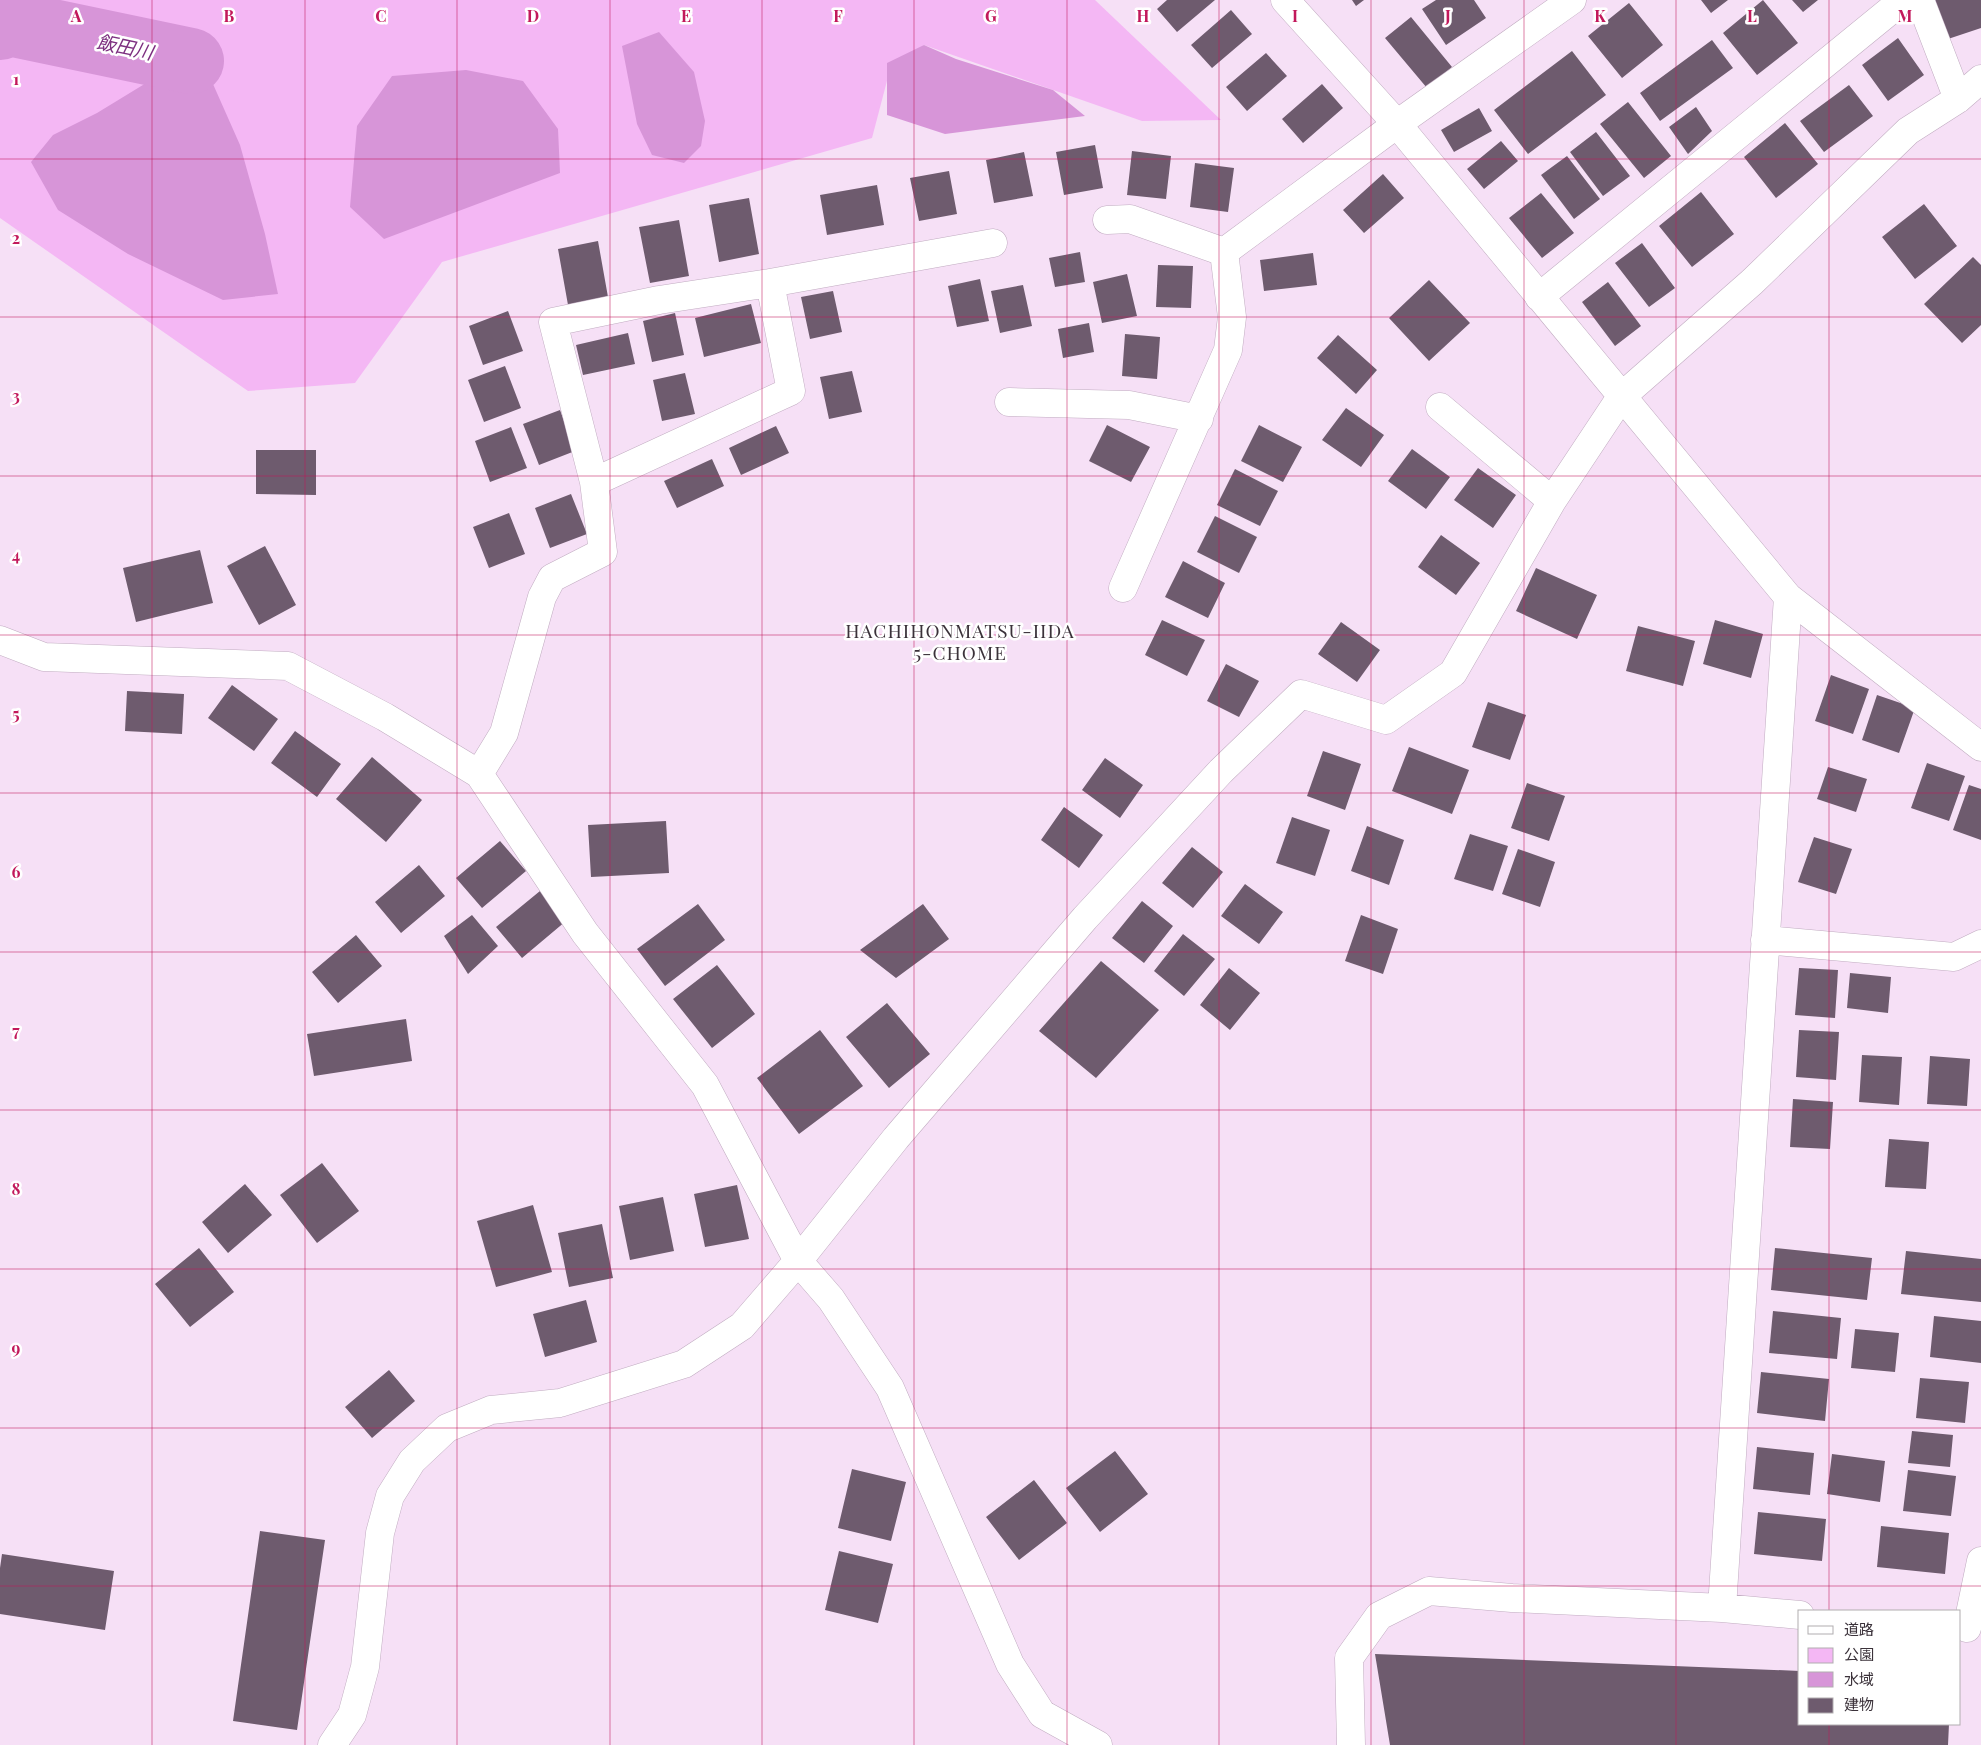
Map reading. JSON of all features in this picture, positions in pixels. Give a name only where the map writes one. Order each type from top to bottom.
[{"type":"street","points":[[1285,0],[1397,124],[1788,597],[1981,747]]},
{"type":"street","points":[[1224,252],[1397,124],[1572,0]]},
{"type":"street","points":[[1539,298],[1892,9],[1908,0]]},
{"type":"street","points":[[1920,0],[1958,100]]},
{"type":"street","points":[[338,1742],[352,1715],[364,1668],[380,1533],[390,1496],[412,1461],[447,1428],[491,1410],[560,1402],[684,1364],[742,1326],[798,1261],[896,1138],[1085,918],[1221,771],[1300,694],[1386,720],[1453,673],[1552,501],[1621,397],[1752,282],[1908,131],[1958,100],[1981,79]]},
{"type":"street","points":[[1107,220],[1130,219],[1224,252]]},
{"type":"street","points":[[478,774],[504,733],[542,597],[552,578],[603,552],[594,482],[553,322],[659,300],[770,283],[993,243]]},
{"type":"street","points":[[1123,588],[1228,350],[1232,317],[1224,252]]},
{"type":"street","points":[[594,482],[791,391],[770,283]]},
{"type":"street","points":[[1009,402],[1129,405],[1199,419]]},
{"type":"street","points":[[1440,407],[1552,501]]},
{"type":"street","points":[[1722,1608],[1788,597]]},
{"type":"street","points":[[0,640],[44,658],[288,666],[385,717],[478,774],[584,933],[705,1085],[798,1261],[831,1299],[890,1388],[1010,1664],[1042,1714],[1098,1745]]},
{"type":"street","points":[[1765,940],[1954,957],[1981,944]]},
{"type":"street","points":[[1969,1630],[1981,1561]]},
{"type":"street","points":[[1351,1745],[1349,1658],[1379,1616],[1429,1591],[1512,1598],[1722,1608],[1798,1615]]},
{"type":"green space","points":[[0,0],[1095,0],[1221,120],[1142,121],[924,45],[888,77],[872,138],[442,262],[355,383],[248,391],[0,218]]},
{"type":"water","points":[[659,32],[694,72],[705,121],[701,146],[684,163],[652,155],[637,124],[622,46]]},
{"type":"water","points":[[924,45],[956,59],[1053,90],[1085,116],[945,134],[887,115],[887,63]]},
{"type":"water","points":[[466,70],[523,81],[558,129],[560,173],[384,239],[350,207],[357,126],[392,76]]},
{"type":"water","points":[[209,75],[240,145],[265,234],[278,294],[223,300],[128,254],[58,210],[31,162],[53,135],[97,113],[156,77]]},
{"type":"building","points":[[1167,0],[1215,0],[1177,32],[1157,9]]},
{"type":"building","points":[[1352,0],[1364,0],[1356,6]]},
{"type":"building","points":[[1436,0],[1474,0],[1486,18],[1446,45],[1422,9]]},
{"type":"building","points":[[1701,0],[1728,0],[1711,13]]},
{"type":"building","points":[[1763,0],[1798,43],[1757,75],[1723,33]]},
{"type":"building","points":[[1792,0],[1818,0],[1803,12]]},
{"type":"building","points":[[1981,0],[1981,28],[1945,40],[1932,1]]},
{"type":"building","points":[[1629,3],[1663,45],[1622,78],[1588,36]]},
{"type":"building","points":[[1231,10],[1252,34],[1212,68],[1191,45]]},
{"type":"building","points":[[1411,17],[1452,67],[1427,88],[1385,38]]},
{"type":"building","points":[[1898,38],[1924,75],[1888,101],[1862,65]]},
{"type":"building","points":[[1712,40],[1733,68],[1660,121],[1640,93]]},
{"type":"building","points":[[1572,51],[1606,95],[1528,154],[1494,110]]},
{"type":"building","points":[[1266,53],[1287,76],[1247,111],[1226,87]]},
{"type":"building","points":[[1322,84],[1343,108],[1303,143],[1282,119]]},
{"type":"building","points":[[1849,85],[1873,116],[1824,152],[1800,121]]},
{"type":"building","points":[[1628,102],[1671,156],[1644,178],[1600,124]]},
{"type":"building","points":[[1696,107],[1712,131],[1688,154],[1669,127]]},
{"type":"building","points":[[1479,108],[1492,131],[1454,152],[1441,130]]},
{"type":"building","points":[[1785,123],[1818,164],[1776,198],[1744,157]]},
{"type":"building","points":[[1596,132],[1630,176],[1603,196],[1570,152]]},
{"type":"building","points":[[1501,141],[1518,161],[1484,189],[1467,169]]},
{"type":"building","points":[[1095,145],[1103,188],[1064,195],[1056,152]]},
{"type":"building","points":[[1132,151],[1171,156],[1166,199],[1127,195]]},
{"type":"building","points":[[1024,152],[1033,196],[994,203],[986,160]]},
{"type":"building","points":[[1567,156],[1600,199],[1574,219],[1541,175]]},
{"type":"building","points":[[1195,163],[1234,168],[1228,212],[1190,207]]},
{"type":"building","points":[[949,171],[957,214],[919,221],[910,178]]},
{"type":"building","points":[[1383,174],[1404,198],[1364,233],[1343,210]]},
{"type":"building","points":[[877,185],[884,225],[827,235],[820,195]]},
{"type":"building","points":[[1701,192],[1734,234],[1692,267],[1659,226]]},
{"type":"building","points":[[1541,193],[1574,233],[1542,258],[1509,218]]},
{"type":"building","points":[[749,198],[759,254],[719,262],[709,205]]},
{"type":"building","points":[[1924,204],[1957,246],[1915,279],[1882,237]]},
{"type":"building","points":[[679,220],[689,276],[650,283],[639,227]]},
{"type":"building","points":[[598,241],[608,297],[568,305],[558,249]]},
{"type":"building","points":[[1642,243],[1675,288],[1649,307],[1615,263]]},
{"type":"building","points":[[1080,252],[1085,282],[1055,287],[1049,258]]},
{"type":"building","points":[[1313,253],[1317,285],[1264,291],[1260,260]]},
{"type":"building","points":[[1973,257],[1981,265],[1981,325],[1962,343],[1924,304]]},
{"type":"building","points":[[1158,265],[1193,266],[1191,308],[1156,307]]},
{"type":"building","points":[[1127,274],[1137,316],[1102,323],[1093,282]]},
{"type":"building","points":[[980,279],[989,321],[957,327],[948,286]]},
{"type":"building","points":[[1429,280],[1470,323],[1429,361],[1389,318]]},
{"type":"building","points":[[1608,282],[1641,326],[1615,346],[1582,302]]},
{"type":"building","points":[[1023,285],[1032,326],[1000,333],[991,291]]},
{"type":"building","points":[[833,291],[842,332],[810,339],[801,297]]},
{"type":"building","points":[[751,304],[761,343],[704,357],[695,318]]},
{"type":"building","points":[[508,311],[523,351],[483,365],[469,326]]},
{"type":"building","points":[[675,313],[684,355],[652,362],[643,321]]},
{"type":"building","points":[[1089,323],[1094,352],[1063,358],[1058,329]]},
{"type":"building","points":[[628,333],[635,364],[583,375],[576,345]]},
{"type":"building","points":[[1125,334],[1160,337],[1157,379],[1122,376]]},
{"type":"building","points":[[1338,335],[1377,370],[1356,394],[1317,358]]},
{"type":"building","points":[[505,366],[521,408],[484,422],[468,380]]},
{"type":"building","points":[[852,371],[862,412],[829,419],[820,377]]},
{"type":"building","points":[[685,373],[695,414],[662,421],[653,380]]},
{"type":"building","points":[[1346,408],[1384,435],[1361,467],[1322,440]]},
{"type":"building","points":[[560,410],[575,451],[539,465],[523,424]]},
{"type":"building","points":[[1107,425],[1150,447],[1131,482],[1089,461]]},
{"type":"building","points":[[1259,425],[1302,447],[1283,482],[1241,461]]},
{"type":"building","points":[[776,426],[789,453],[741,475],[729,448]]},
{"type":"building","points":[[511,427],[527,468],[490,482],[475,441]]},
{"type":"building","points":[[1412,449],[1450,477],[1426,509],[1388,481]]},
{"type":"building","points":[[256,450],[316,450],[316,495],[256,494]]},
{"type":"building","points":[[712,459],[724,486],[677,508],[664,481]]},
{"type":"building","points":[[1478,468],[1516,495],[1493,528],[1454,500]]},
{"type":"building","points":[[1235,469],[1278,491],[1260,526],[1217,505]]},
{"type":"building","points":[[571,494],[587,534],[550,548],[535,508]]},
{"type":"building","points":[[509,513],[525,554],[489,568],[473,527]]},
{"type":"building","points":[[1215,516],[1257,537],[1239,573],[1197,552]]},
{"type":"building","points":[[1441,535],[1480,563],[1456,595],[1418,567]]},
{"type":"building","points":[[265,546],[296,605],[259,625],[227,566]]},
{"type":"building","points":[[200,550],[213,603],[136,622],[123,568]]},
{"type":"building","points":[[1183,561],[1225,583],[1208,618],[1165,597]]},
{"type":"building","points":[[1536,568],[1597,595],[1577,639],[1516,611]]},
{"type":"building","points":[[1162,620],[1205,640],[1187,676],[1145,655]]},
{"type":"building","points":[[1715,620],[1763,634],[1751,678],[1703,664]]},
{"type":"building","points":[[1341,622],[1380,650],[1357,682],[1318,654]]},
{"type":"building","points":[[1638,626],[1695,641],[1683,686],[1626,671]]},
{"type":"building","points":[[1226,664],[1259,681],[1239,717],[1207,701]]},
{"type":"building","points":[[1831,675],[1869,689],[1853,734],[1815,721]]},
{"type":"building","points":[[232,685],[278,719],[254,751],[208,718]]},
{"type":"building","points":[[127,691],[184,694],[182,734],[125,731]]},
{"type":"building","points":[[1877,695],[1915,708],[1899,753],[1862,740]]},
{"type":"building","points":[[1488,702],[1526,715],[1510,760],[1472,747]]},
{"type":"building","points":[[295,731],[341,764],[317,797],[271,763]]},
{"type":"building","points":[[1409,747],[1469,770],[1452,814],[1392,791]]},
{"type":"building","points":[[1323,751],[1361,764],[1345,810],[1307,796]]},
{"type":"building","points":[[372,757],[422,800],[386,842],[336,799]]},
{"type":"building","points":[[1105,758],[1143,785],[1120,818],[1082,790]]},
{"type":"building","points":[[1927,763],[1965,776],[1949,821],[1911,808]]},
{"type":"building","points":[[1828,767],[1867,779],[1856,812],[1817,799]]},
{"type":"building","points":[[1527,783],[1565,796],[1549,841],[1511,828]]},
{"type":"building","points":[[1969,785],[1981,789],[1981,840],[1953,830]]},
{"type":"building","points":[[1064,807],[1103,835],[1079,868],[1041,840]]},
{"type":"building","points":[[1292,817],[1330,830],[1315,876],[1276,863]]},
{"type":"building","points":[[666,821],[669,873],[591,877],[588,825]]},
{"type":"building","points":[[1367,826],[1404,840],[1389,885],[1351,871]]},
{"type":"building","points":[[1470,834],[1508,846],[1493,891],[1454,879]]},
{"type":"building","points":[[1814,837],[1852,849],[1836,894],[1798,882]]},
{"type":"building","points":[[500,841],[526,871],[482,908],[456,878]]},
{"type":"building","points":[[1192,847],[1223,872],[1193,908],[1162,883]]},
{"type":"building","points":[[1518,849],[1555,862],[1540,907],[1502,894]]},
{"type":"building","points":[[419,865],[445,896],[401,933],[375,902]]},
{"type":"building","points":[[1245,884],[1283,912],[1259,944],[1221,916]]},
{"type":"building","points":[[540,891],[566,921],[522,958],[496,927]]},
{"type":"building","points":[[1142,901],[1173,926],[1144,963],[1112,938]]},
{"type":"building","points":[[698,904],[725,940],[665,986],[637,949]]},
{"type":"building","points":[[923,904],[949,939],[896,978],[860,950]]},
{"type":"building","points":[[472,915],[498,946],[468,974],[444,936]]},
{"type":"building","points":[[1361,915],[1398,929],[1383,974],[1345,961]]},
{"type":"building","points":[[1183,934],[1215,959],[1184,996],[1154,971]]},
{"type":"building","points":[[356,935],[382,966],[338,1003],[312,972]]},
{"type":"building","points":[[1101,961],[1159,1010],[1096,1078],[1039,1031]]},
{"type":"building","points":[[717,965],[755,1014],[712,1048],[673,999]]},
{"type":"building","points":[[1229,968],[1260,993],[1230,1030],[1200,1005]]},
{"type":"building","points":[[1799,968],[1838,970],[1835,1018],[1795,1015]]},
{"type":"building","points":[[1850,973],[1891,977],[1888,1013],[1847,1008]]},
{"type":"building","points":[[887,1003],[930,1054],[889,1088],[846,1037]]},
{"type":"building","points":[[406,1019],[412,1061],[314,1076],[307,1034]]},
{"type":"building","points":[[820,1030],[863,1086],[799,1134],[757,1078]]},
{"type":"building","points":[[1799,1030],[1839,1032],[1836,1080],[1796,1077]]},
{"type":"building","points":[[1862,1055],[1902,1057],[1899,1105],[1859,1102]]},
{"type":"building","points":[[1930,1056],[1970,1059],[1967,1106],[1927,1104]]},
{"type":"building","points":[[1793,1099],[1833,1102],[1830,1149],[1790,1147]]},
{"type":"building","points":[[1889,1139],[1929,1142],[1926,1189],[1885,1187]]},
{"type":"building","points":[[322,1163],[359,1211],[317,1243],[280,1195]]},
{"type":"building","points":[[245,1184],[272,1215],[228,1253],[202,1222]]},
{"type":"building","points":[[737,1185],[749,1239],[705,1247],[694,1194]]},
{"type":"building","points":[[663,1197],[674,1251],[630,1260],[619,1206]]},
{"type":"building","points":[[533,1205],[552,1272],[496,1287],[477,1221]]},
{"type":"building","points":[[602,1224],[613,1278],[569,1287],[558,1233]]},
{"type":"building","points":[[199,1248],[234,1292],[190,1327],[155,1284]]},
{"type":"building","points":[[1775,1248],[1872,1258],[1867,1300],[1771,1290]]},
{"type":"building","points":[[1906,1251],[1981,1259],[1981,1302],[1901,1294]]},
{"type":"building","points":[[586,1300],[597,1342],[545,1357],[533,1314]]},
{"type":"building","points":[[1773,1311],[1841,1318],[1837,1359],[1769,1353]]},
{"type":"building","points":[[1934,1316],[1981,1321],[1981,1363],[1930,1357]]},
{"type":"building","points":[[1855,1329],[1899,1333],[1895,1372],[1851,1368]]},
{"type":"building","points":[[389,1370],[415,1401],[372,1438],[345,1407]]},
{"type":"building","points":[[1761,1372],[1829,1379],[1825,1421],[1757,1413]]},
{"type":"building","points":[[1920,1378],[1969,1382],[1965,1423],[1916,1418]]},
{"type":"building","points":[[1912,1431],[1953,1435],[1950,1467],[1908,1463]]},
{"type":"building","points":[[1757,1447],[1814,1453],[1810,1495],[1753,1489]]},
{"type":"building","points":[[1115,1451],[1148,1494],[1100,1532],[1066,1488]]},
{"type":"building","points":[[1832,1454],[1885,1461],[1880,1502],[1827,1494]]},
{"type":"building","points":[[852,1469],[906,1482],[891,1541],[838,1528]]},
{"type":"building","points":[[1908,1470],[1956,1476],[1951,1516],[1903,1511]]},
{"type":"building","points":[[1034,1480],[1067,1523],[1019,1560],[986,1517]]},
{"type":"building","points":[[1758,1512],[1826,1519],[1822,1561],[1754,1554]]},
{"type":"building","points":[[1881,1526],[1949,1533],[1945,1574],[1877,1567]]},
{"type":"building","points":[[260,1531],[325,1540],[297,1730],[233,1721]]},
{"type":"building","points":[[839,1551],[893,1564],[878,1623],[825,1610]]},
{"type":"building","points":[[2,1554],[114,1571],[105,1630],[0,1614],[0,1568]]},
{"type":"building","points":[[1375,1654],[1798,1671],[1798,1725],[1949,1725],[1948,1745],[1390,1745]]},
{"type":"waterway","name":"飯田川","points":[[0,27],[9,23],[191,61]]},
{"type":"district","name":"HACHIHONMATSU-IIDA 5-CHOME","points":[[960,642]]}]
